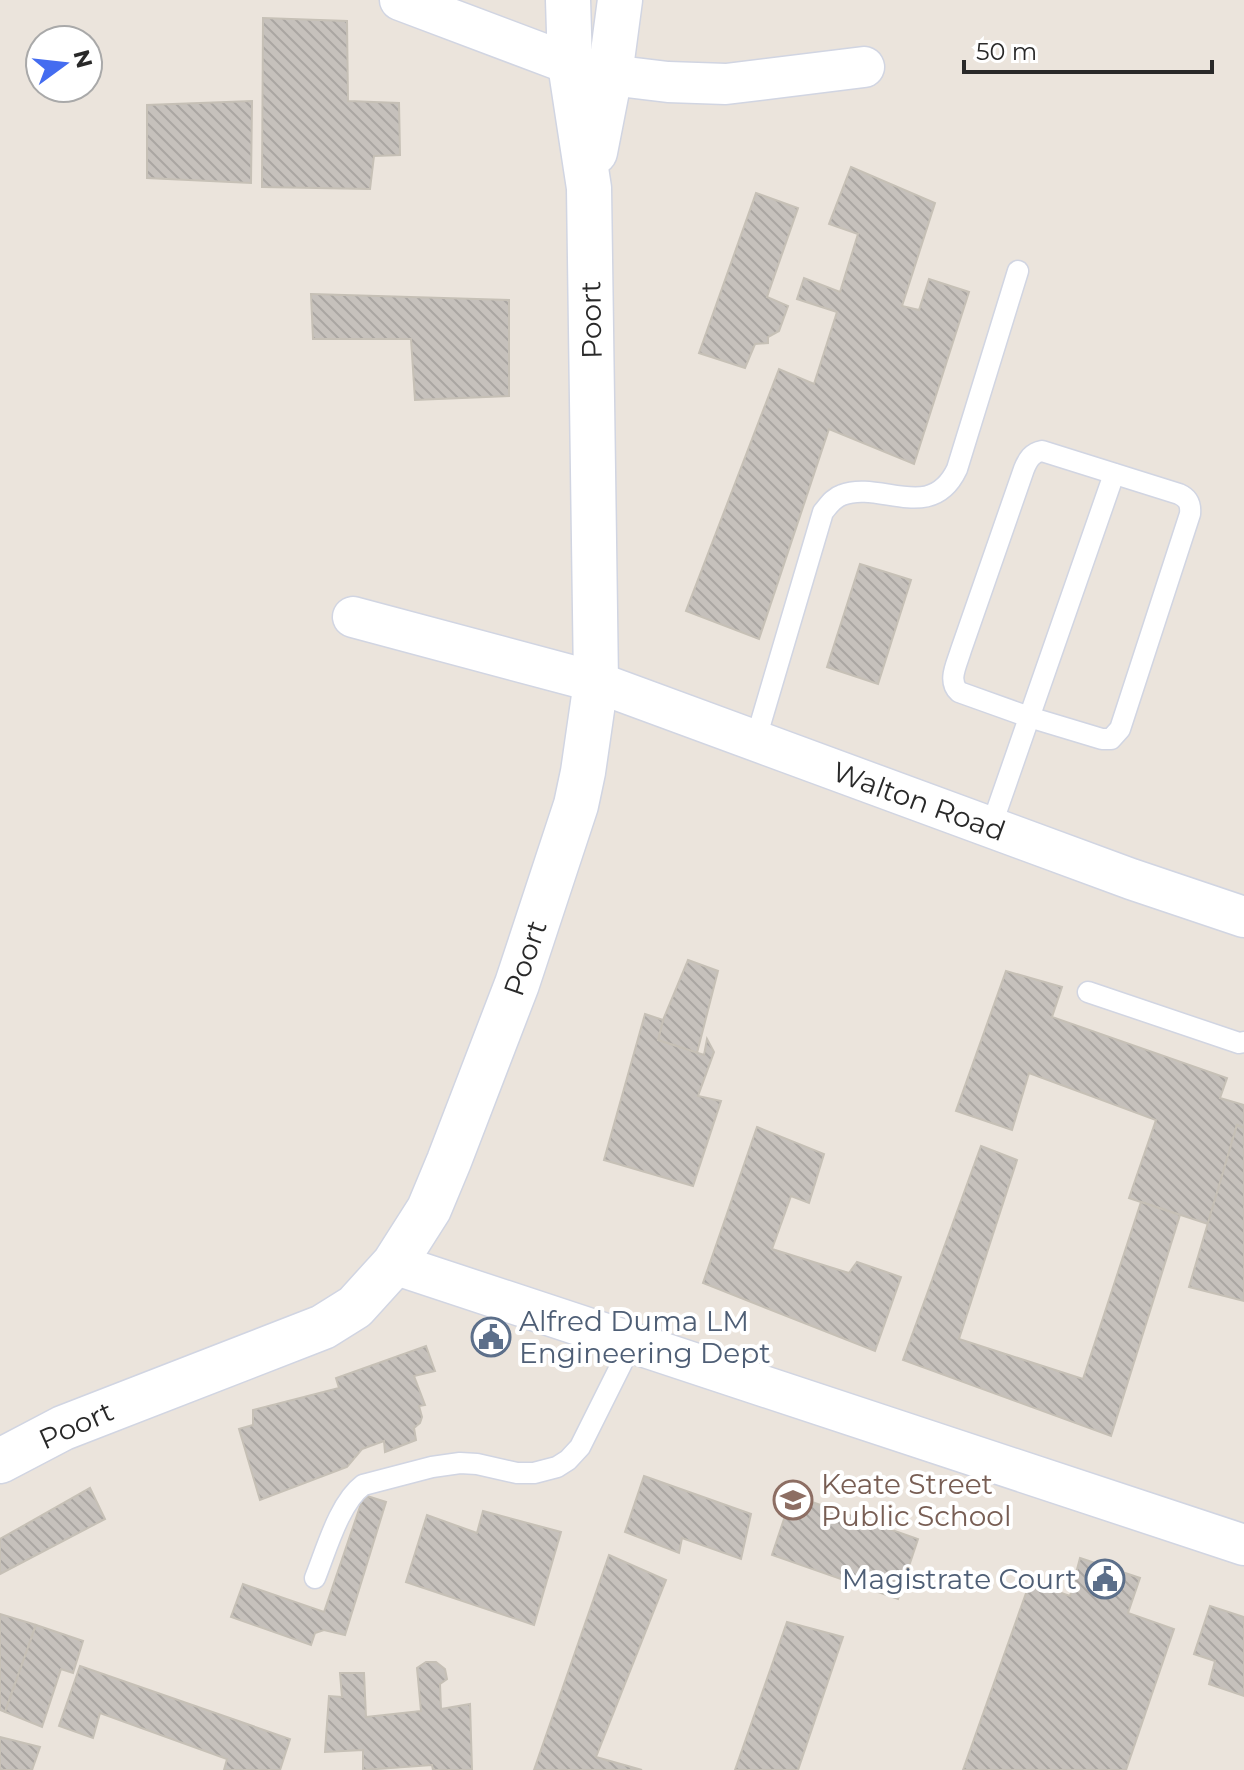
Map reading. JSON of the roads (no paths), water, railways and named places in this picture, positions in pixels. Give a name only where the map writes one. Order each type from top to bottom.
[{"type":"street","points":[[400,0],[590,69],[668,82],[714,85],[864,67]]},
{"type":"street","name":"Poort","points":[[0,1461],[63,1428],[323,1327],[355,1307],[394,1264],[429,1209],[449,1161],[517,984],[576,805],[596,682],[590,69],[568,0]]},
{"type":"street","name":"Poort","points":[[590,69],[620,0]]},
{"type":"street","name":"Walton Road","points":[[353,617],[596,682],[1131,879],[1244,917]]},
{"type":"street","points":[[394,1264],[1244,1545]]},
{"type":"lane","points":[[755,742],[823,512],[832,500],[841,495],[866,492],[907,498],[926,496],[951,482],[1018,271]]},
{"type":"lane","points":[[1042,451],[1185,497],[1191,507],[1190,514],[1120,729],[1111,739],[1102,739],[1029,717],[959,692],[953,686],[953,679],[1024,469],[1033,454],[1042,451]]},
{"type":"lane","points":[[991,827],[1114,474]]},
{"type":"lane","points":[[1088,992],[1239,1043],[1244,1042]]},
{"type":"lane","points":[[315,1578],[347,1502],[368,1483],[448,1464],[477,1464],[517,1473],[534,1473],[557,1467],[568,1460],[589,1432],[632,1343]]},
{"type":"place","name":"Alfred Duma LM Engineering Dept","points":[[491,1337]]},
{"type":"place","name":"Keate Street Public School","points":[[793,1500]]},
{"type":"place","name":"Magistrate Court","points":[[1105,1579]]}]
